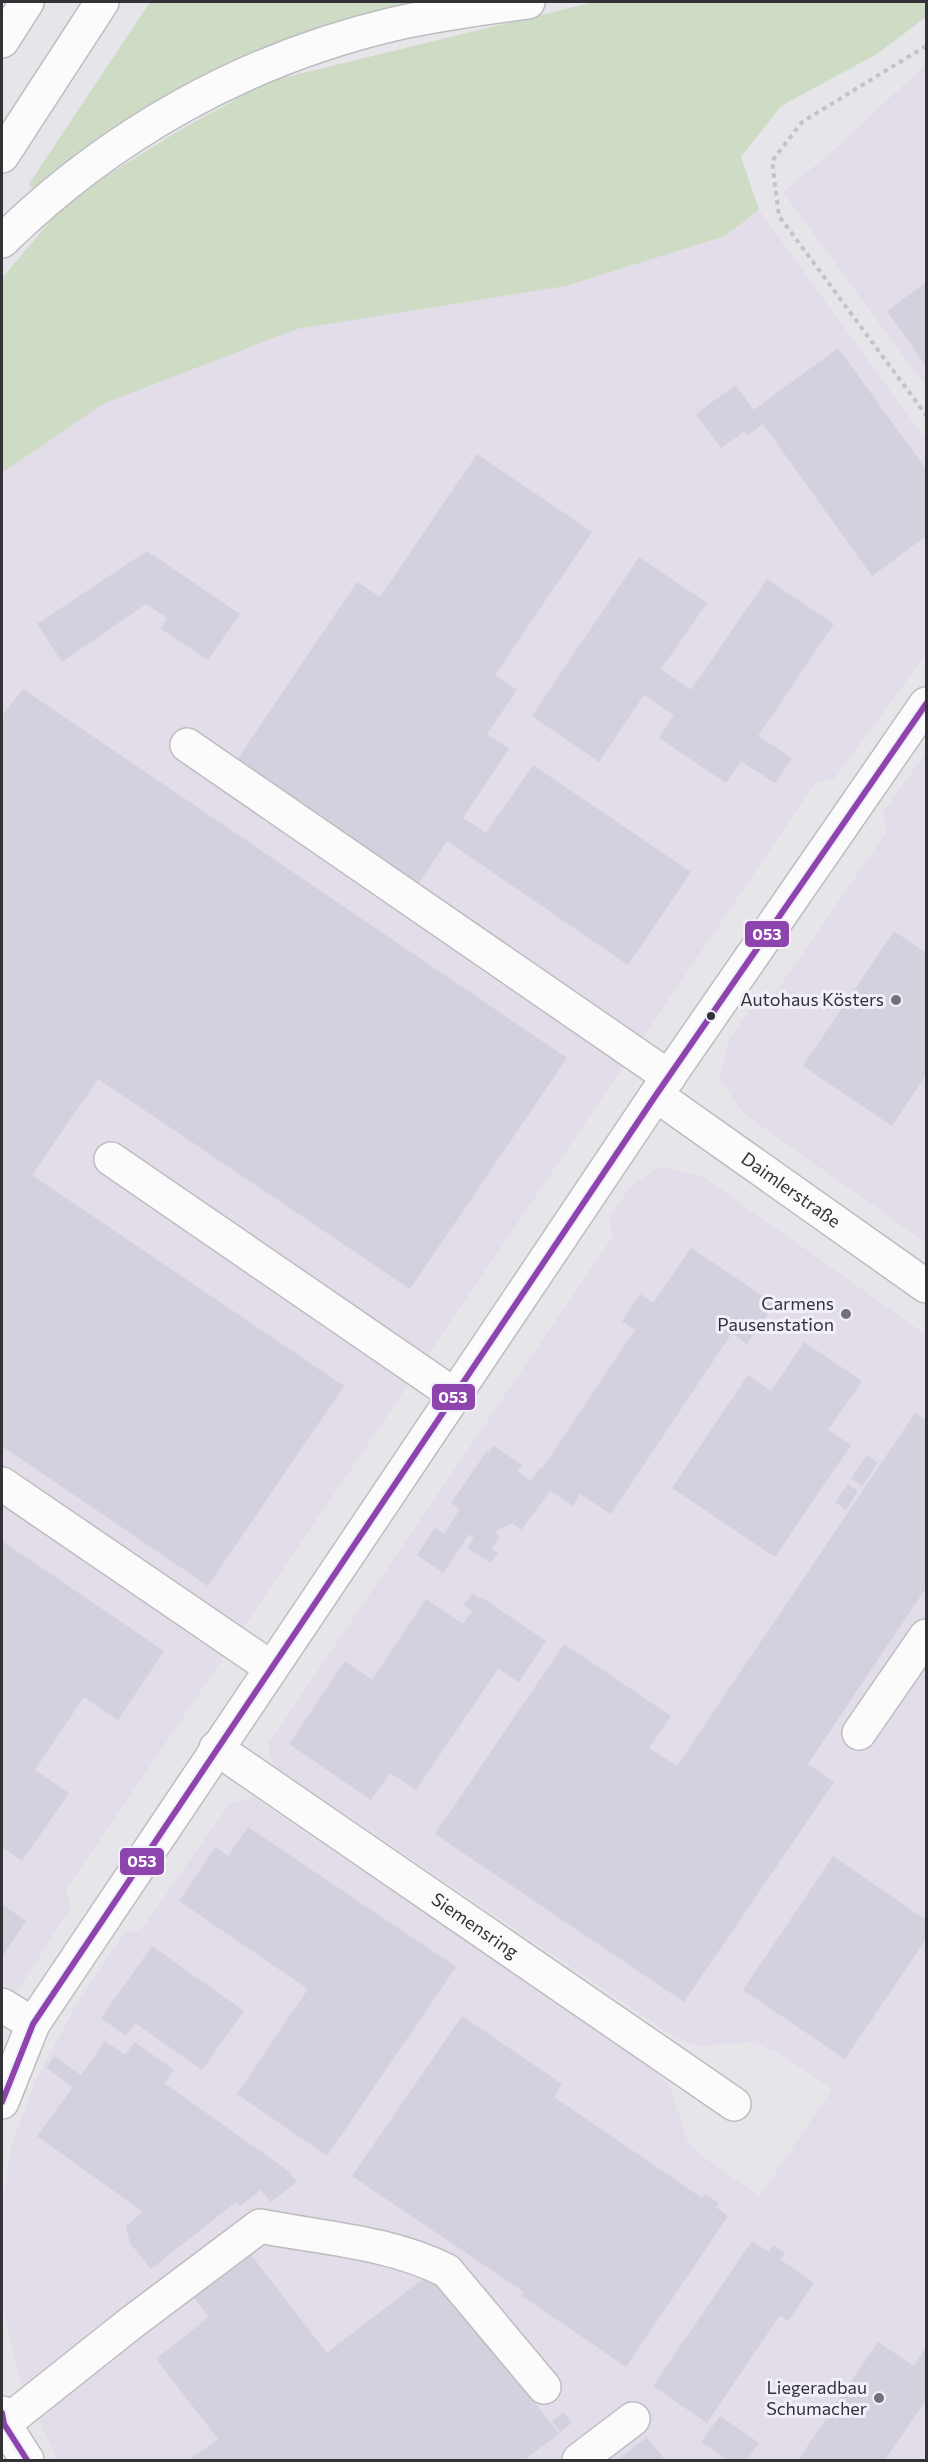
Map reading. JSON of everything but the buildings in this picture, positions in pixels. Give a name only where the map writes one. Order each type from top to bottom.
[{"type":"main road","points":[[2,40],[27,2]]},
{"type":"main road","points":[[2,156],[102,2]]},
{"type":"main road","points":[[2,241],[39,205],[93,162],[160,117],[228,82],[294,55],[391,25],[446,13],[528,2]]},
{"type":"main road","points":[[2,2102],[33,2024],[270,1667],[456,1396],[663,1086],[927,704]]},
{"type":"main road","name":"Daimlerstraße","points":[[188,746],[663,1086],[927,1286]]},
{"type":"main road","points":[[111,1159],[456,1396]]},
{"type":"main road","points":[[2,1484],[270,1667]]},
{"type":"main road","points":[[859,1733],[927,1636]]},
{"type":"main road","name":"Siemensring","points":[[216,1748],[734,2104]]},
{"type":"main road","points":[[2,2005],[33,2024]]},
{"type":"main road","points":[[27,2460],[3,2418],[260,2226],[389,2251],[427,2261],[447,2271],[544,2387]]},
{"type":"main road","points":[[579,2460],[633,2419]]},
{"type":"path","points":[[927,46],[802,122],[772,160],[779,216],[927,415]]},
{"type":"shaded area","points":[[926,64],[926,387],[783,192],[833,151]]},
{"type":"shaded area","points":[[759,210],[926,440],[926,654],[835,778],[816,782],[66,1890],[71,1907],[16,1993],[2,1983],[2,473],[103,404],[297,329],[566,286],[725,236]]},
{"type":"shaded area","points":[[926,753],[926,1243],[743,1113],[720,1079],[729,1040],[757,999],[774,995],[887,831],[882,813]]},
{"type":"shaded area","points":[[659,1167],[702,1176],[926,1335],[926,2460],[58,2460],[19,2378],[2,2304],[2,2208],[11,2146],[37,2078],[76,2005],[124,1933],[141,1930],[230,1803],[253,1797],[651,2067],[670,2087],[687,2140],[706,2159],[760,2196],[832,2089],[779,2053],[754,2042],[698,2046],[673,2036],[273,1765],[268,1744],[613,1236],[609,1218],[630,1187]]},
{"type":"green space","points":[[150,2],[459,2],[383,15],[39,189],[32,189],[29,184]]},
{"type":"green space","points":[[594,2],[926,2],[926,17],[877,54],[781,106],[741,157],[759,210],[725,236],[566,286],[297,329],[103,404],[2,473],[2,278],[69,199],[185,127],[270,81]]},
{"type":"transit line","name":"053","points":[[2,2102],[33,2024],[656,1095],[926,704]]},
{"type":"transit line","name":"053","points":[[2,2413],[4,2424],[27,2460]]},
{"type":"place","name":"Autohaus Kösters","points":[[896,1000]]},
{"type":"place","name":"Carmens Pausenstation","points":[[846,1314]]},
{"type":"place","name":"Liegeradbau Schumacher","points":[[879,2398]]}]
